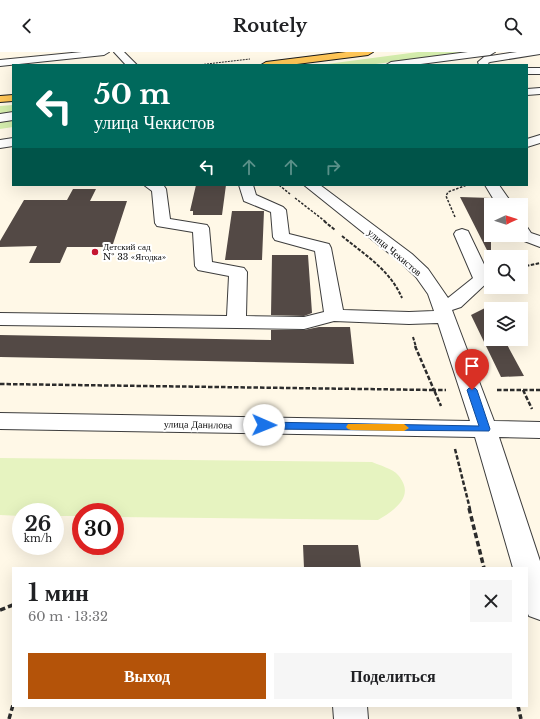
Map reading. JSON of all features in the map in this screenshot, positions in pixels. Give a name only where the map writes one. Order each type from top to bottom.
[{"type":"main road","points":[[274,64],[368,52]]},
{"type":"main road","points":[[0,99],[12,98]]},
{"type":"street","points":[[0,63],[104,52]]},
{"type":"street","points":[[119,52],[131,64]]},
{"type":"street","points":[[398,64],[490,52]]},
{"type":"street","points":[[484,64],[483,62],[487,59],[538,52]]},
{"type":"street","points":[[66,64],[73,56]]},
{"type":"street","points":[[0,71],[17,61]]},
{"type":"street","points":[[528,71],[540,71]]},
{"type":"street","points":[[528,92],[540,91]]},
{"type":"street","points":[[528,101],[540,102]]},
{"type":"street","points":[[0,118],[12,116]]},
{"type":"street","points":[[528,143],[540,139]]},
{"type":"street","points":[[0,144],[12,142]]},
{"type":"street","points":[[153,186],[159,189],[163,223],[201,228],[204,266],[238,272],[236,322]]},
{"type":"street","points":[[246,186],[249,198],[278,210],[281,237],[323,248],[334,315]]},
{"type":"street","name":"улица Чекистов","points":[[312,186],[406,258],[422,273],[436,294],[485,429],[528,567]]},
{"type":"street","points":[[493,186],[500,198]]},
{"type":"street","points":[[0,318],[304,323],[334,315],[409,318],[443,312],[482,279],[459,226]]},
{"type":"street","points":[[528,237],[540,242]]},
{"type":"street","name":"улица Данилова","points":[[0,421],[540,430]]},
{"type":"street","name":"улица Чекистов","points":[[528,568],[540,607]]},
{"type":"street","points":[[350,707],[351,719]]},
{"type":"path","points":[[280,186],[379,267],[393,282],[401,294],[409,318]]},
{"type":"path","points":[[459,226],[446,196],[448,192],[464,186]]},
{"type":"path","points":[[528,265],[540,262]]},
{"type":"path","points":[[415,345],[434,390]]},
{"type":"path","points":[[0,610],[12,605]]},
{"type":"path","points":[[8,719],[12,707]]},
{"type":"path","points":[[518,707],[521,719]]},
{"type":"green space","points":[[418,52],[470,52],[376,64],[327,64]]},
{"type":"green space","points":[[12,105],[12,127],[0,129],[0,106]]},
{"type":"green space","points":[[0,458],[372,462],[396,473],[405,489],[404,496],[397,507],[378,520],[124,517],[124,503],[72,503],[72,516],[64,516],[64,503],[12,503],[12,516],[0,515]]},
{"type":"building","points":[[196,186],[226,186],[222,215],[193,215],[193,211],[190,211]]},
{"type":"building","points":[[73,189],[96,189],[90,201],[127,201],[112,247],[67,247],[60,263],[29,263],[37,246],[0,247],[0,241],[24,200],[67,200]]},
{"type":"building","points":[[460,197],[491,198],[484,198],[484,242],[491,242],[491,250],[487,250]]},
{"type":"building","points":[[232,211],[264,211],[262,260],[225,260]]},
{"type":"building","points":[[272,255],[308,255],[312,313],[304,316],[271,315]]},
{"type":"building","points":[[484,308],[484,342],[471,315]]},
{"type":"building","points":[[319,327],[350,327],[354,364],[0,357],[0,335],[271,340],[271,330],[304,330]]},
{"type":"building","points":[[486,346],[508,346],[524,376],[501,377]]},
{"type":"building","points":[[303,545],[358,545],[361,567],[304,567]]},
{"type":"slow traffic","points":[[351,427],[404,428]]},
{"type":"place","name":"Детский сад № 33 «Ягодка»","points":[[95,252]]},
{"type":"route","points":[[264,425],[485,429],[472,390]]}]
